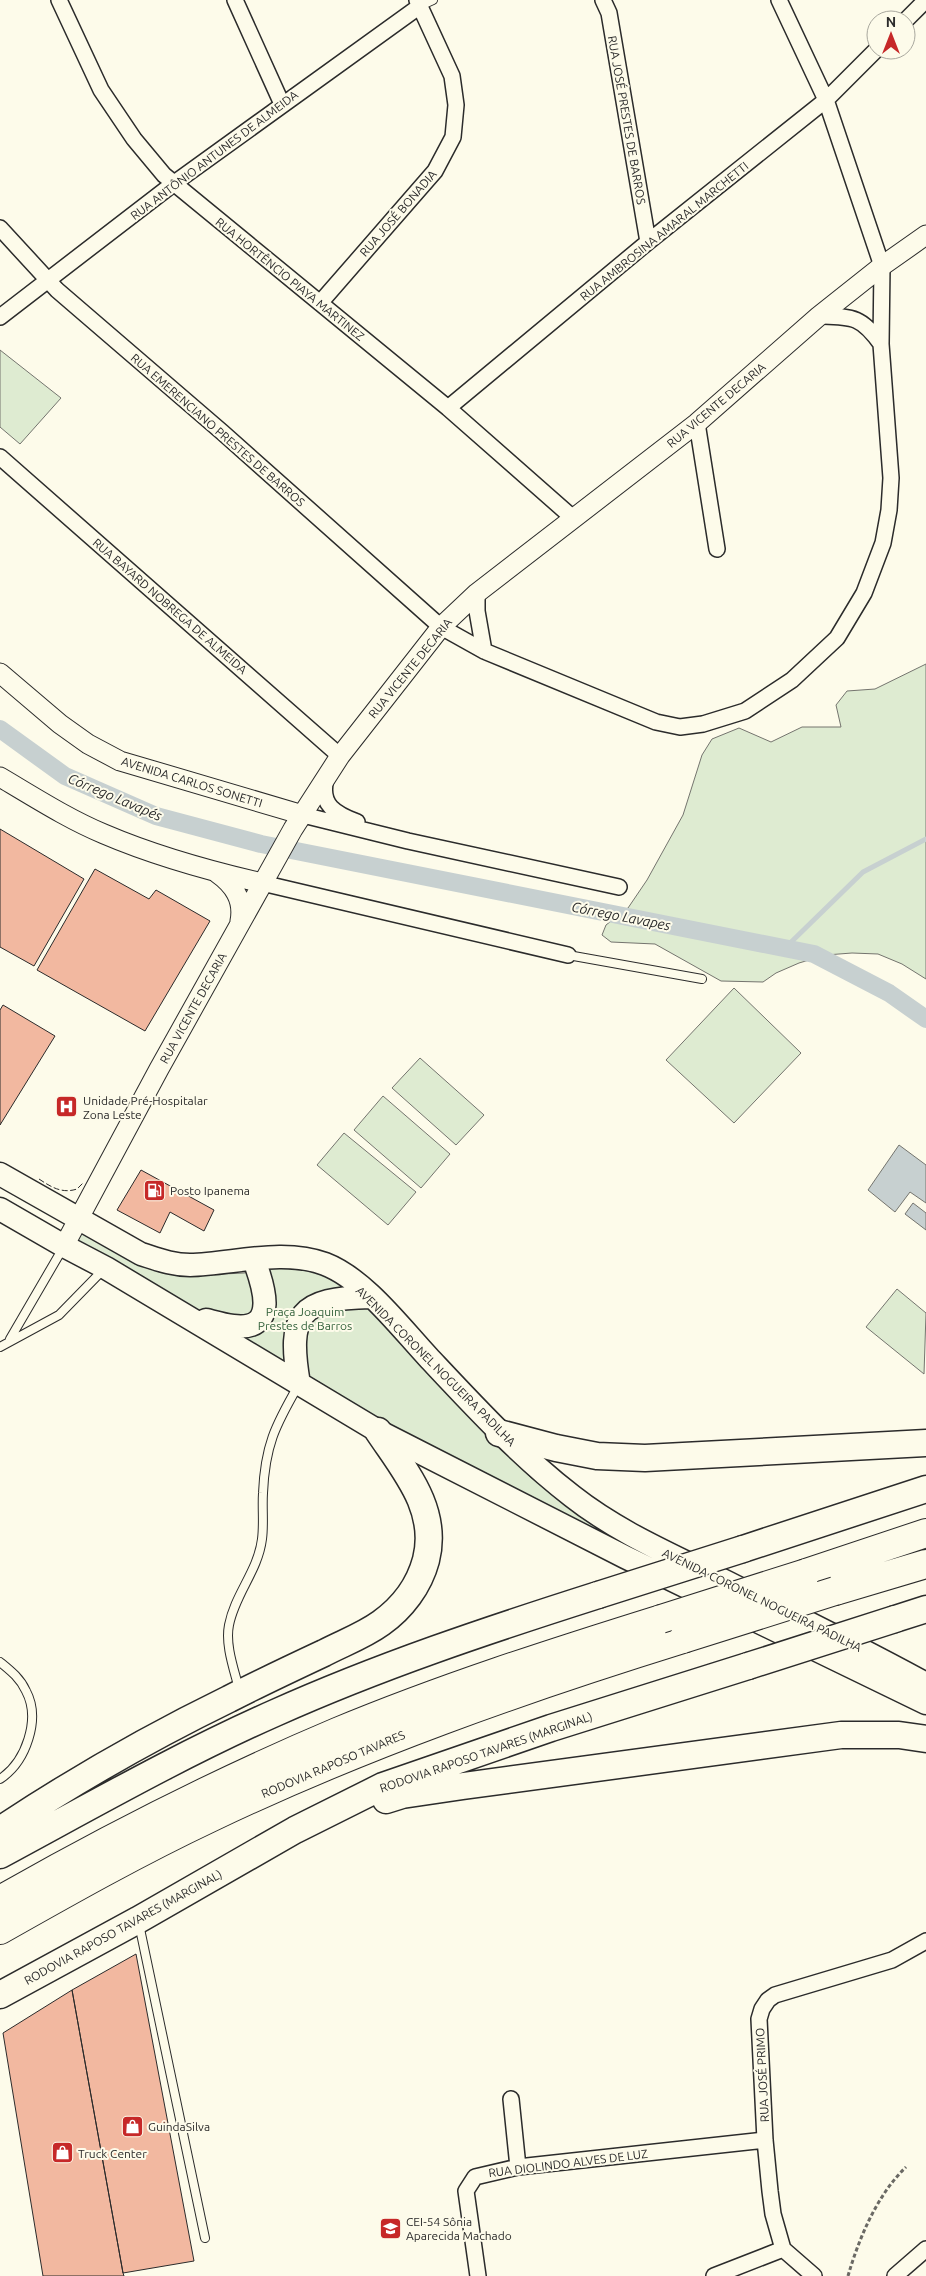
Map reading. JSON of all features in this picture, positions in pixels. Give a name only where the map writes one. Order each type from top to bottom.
[{"type":"highway","points":[[0,1830],[106,1763],[160,1733],[365,1633],[398,1610],[410,1595],[426,1560],[428,1525],[424,1506],[416,1489],[378,1431]]},
{"type":"highway","points":[[499,1433],[556,1448],[597,1456],[645,1458],[926,1443]]},
{"type":"highway","points":[[0,1855],[174,1760],[275,1713],[387,1666],[476,1634],[926,1489]]},
{"type":"highway","name":"RODOVIA RAPOSO TAVARES","points":[[0,1900],[157,1815],[337,1732],[448,1689],[926,1533]]},
{"type":"highway","name":"RODOVIA RAPOSO TAVARES","points":[[0,1930],[110,1869],[210,1818],[360,1752],[468,1709],[569,1674],[926,1564]]},
{"type":"highway","name":"RODOVIA RAPOSO TAVARES (MARGINAL)","points":[[0,1995],[138,1920],[295,1830],[392,1782],[551,1728],[926,1609]]},
{"type":"highway","points":[[295,1830],[402,1795],[616,1764],[841,1734],[899,1734],[926,1739]]},
{"type":"main road","name":"AVENIDA CORONEL NOGUEIRA PADILHA","points":[[0,1174],[140,1254],[166,1262],[188,1265],[291,1258],[325,1264],[346,1276],[371,1297],[499,1433],[571,1496],[604,1519],[642,1541],[874,1655],[926,1684]]},
{"type":"main road","name":"AVENIDA CORONEL NOGUEIRA PADILHA","points":[[0,1208],[64,1246],[106,1268],[378,1431],[625,1558],[926,1703]]},
{"type":"main road","points":[[189,1317],[233,1326],[250,1324],[258,1320],[263,1314],[266,1297],[254,1260]]},
{"type":"main road","points":[[299,1384],[293,1341],[296,1328],[302,1316],[313,1306],[325,1300],[344,1297],[371,1297]]},
{"type":"street","name":"RUA HORTÊNCIO PIAYA MARTINEZ","points":[[58,0],[101,90],[134,140],[173,184],[448,408],[573,518]]},
{"type":"street","points":[[235,0],[282,104]]},
{"type":"street","name":"RUA JOSÉ PRESTES DE BARROS","points":[[603,0],[609,13],[648,242]]},
{"type":"street","name":"RUA EMERENCIANO PRESTES DE BARROS","points":[[0,228],[48,282],[441,627],[484,651],[656,722],[680,727],[703,724],[745,711],[792,680],[837,638],[864,593],[883,543],[889,510],[891,478],[881,344],[882,266],[826,100],[779,0]]},
{"type":"street","points":[[916,10],[926,0]]},
{"type":"street","name":"RUA ANTÔNIO ANTUNES DE ALMEIDA","points":[[0,318],[173,184],[423,2]]},
{"type":"street","name":"RUA JOSÉ BONADIA","points":[[320,303],[435,171],[453,137],[456,105],[452,76],[423,2]]},
{"type":"street","name":"RUA AMBROSINA AMARAL MARCHETTI","points":[[448,408],[648,242],[826,100],[866,60]]},
{"type":"street","name":"RUA VICENTE DECARIA","points":[[79,1220],[240,922],[298,822],[340,756],[441,627],[477,593],[697,423],[820,316],[882,266],[926,236]]},
{"type":"street","points":[[820,316],[845,317],[856,320],[868,326],[881,344]]},
{"type":"street","points":[[697,423],[717,549]]},
{"type":"street","name":"RUA BAYARD NOBREGA DE ALMEIDA","points":[[0,458],[340,756]]},
{"type":"street","points":[[477,593],[477,611],[484,651]]},
{"type":"street","name":"AVENIDA CARLOS SONETTI","points":[[0,673],[60,724],[88,744],[120,760],[298,822],[408,842],[619,887]]},
{"type":"street","points":[[0,777],[104,835],[212,869],[265,877],[568,955]]},
{"type":"street","name":"AVENIDA CARLOS SONETTI","points":[[326,777],[323,788],[324,799],[332,808],[347,818],[408,842]]},
{"type":"street","points":[[212,869],[235,888],[240,900],[242,913],[240,922]]},
{"type":"street","points":[[64,1246],[79,1220]]},
{"type":"street","name":"RUA JOSÉ PRIMO","points":[[783,2249],[773,2214],[764,2140],[759,2019],[762,2009],[768,2000],[786,1991],[892,1960],[926,1941]]},
{"type":"street","points":[[511,2099],[518,2167]]},
{"type":"street","name":"RUA DIOLINDO ALVES DE LUZ","points":[[478,2276],[466,2191],[475,2176],[518,2167],[764,2140]]},
{"type":"street","points":[[714,2276],[783,2249],[814,2276]]},
{"type":"street","points":[[895,2276],[926,2249]]},
{"type":"lane","points":[[568,955],[702,979]]},
{"type":"lane","points":[[8,1341],[64,1246]]},
{"type":"lane","points":[[0,1347],[59,1315],[106,1268]]},
{"type":"lane","points":[[240,1693],[229,1644],[229,1626],[235,1605],[256,1564],[262,1539],[265,1464],[269,1444],[276,1425],[299,1384]]},
{"type":"lane","points":[[0,1662],[17,1676],[27,1693],[30,1708],[30,1728],[27,1743],[18,1761],[8,1774],[0,1778]]},
{"type":"lane","points":[[138,1920],[205,2238]]},
{"type":"path","points":[[848,2276],[857,2246],[867,2225],[893,2179],[906,2166]]},
{"type":"green space","points":[[0,350],[61,398],[20,444],[0,427]]},
{"type":"green space","points":[[926,664],[926,979],[902,964],[878,954],[852,953],[826,955],[799,963],[776,973],[763,982],[721,981],[655,944],[611,942],[602,935],[606,925],[628,908],[647,880],[683,815],[702,755],[712,739],[739,728],[771,742],[802,727],[841,727],[836,705],[847,691],[875,689]]},
{"type":"green space","points":[[734,988],[801,1053],[734,1123],[666,1060]]},
{"type":"green space","points":[[420,1058],[484,1115],[456,1145],[392,1088]]},
{"type":"green space","points":[[383,1096],[450,1154],[421,1188],[354,1130]]},
{"type":"green space","points":[[344,1133],[416,1192],[388,1225],[317,1165]]},
{"type":"green space","name":"Praça Joaquim Prestes de Barros","points":[[80,1232],[151,1269],[182,1276],[244,1273],[278,1267],[311,1267],[347,1288],[530,1477],[566,1504],[662,1558],[653,1563],[417,1443],[319,1382],[75,1240]]},
{"type":"green space","points":[[897,1289],[926,1313],[924,1374],[866,1327]]},
{"type":"shaded area","points":[[899,1145],[926,1165],[926,1203],[910,1192],[895,1212],[868,1190]]},
{"type":"shaded area","points":[[913,1203],[926,1213],[926,1230],[905,1214]]},
{"type":"building","points":[[0,829],[84,879],[34,966],[0,947]]},
{"type":"building","points":[[95,869],[149,899],[156,890],[210,921],[145,1031],[37,970]]},
{"type":"building","points":[[3,1005],[55,1036],[0,1125],[0,1010]]},
{"type":"building","name":"Posto Ipanema","points":[[141,1170],[214,1210],[204,1231],[170,1212],[160,1233],[117,1210]]},
{"type":"building","name":"GuindaSilva","points":[[136,1954],[194,2261],[123,2273],[72,1990]]},
{"type":"building","name":"Truck Center","points":[[72,1990],[124,2276],[43,2276],[3,2033]]},
{"type":"waterway","name":"Córrego Lavapes","points":[[0,729],[65,776],[156,816],[261,844],[814,954],[889,993],[926,1019]]},
{"type":"waterway","points":[[784,949],[863,872],[926,839]]},
{"type":"fence","points":[[39,1179],[52,1187],[66,1191],[77,1189],[84,1182]]},
{"type":"place","name":"Unidade Pré-Hospitalar Zona Leste","points":[[67,1107]]},
{"type":"place","name":"Posto Ipanema","points":[[154,1190]]},
{"type":"place","name":"GuindaSilva","points":[[132,2126]]},
{"type":"place","name":"Truck Center","points":[[62,2153]]},
{"type":"place","name":"CEI-54 Sônia Aparecida Machado","points":[[390,2228]]},
{"type":"water label","name":"Córrego Lavapés","points":[[115,797]]}]
